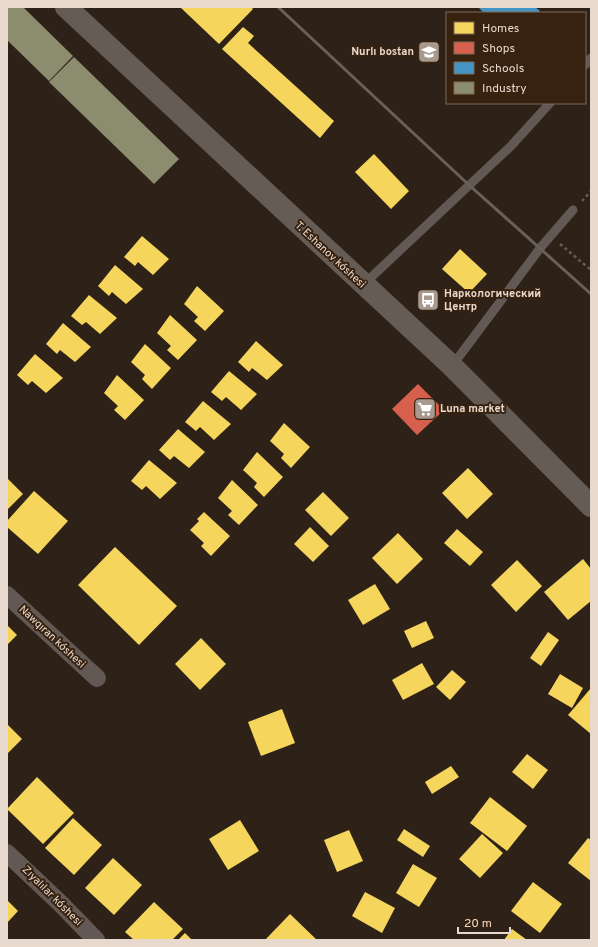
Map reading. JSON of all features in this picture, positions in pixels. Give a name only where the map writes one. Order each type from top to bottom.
[{"type":"main road","name":"T. Eshanov kóshesi","points":[[66,7],[363,285],[452,366],[591,506]]},
{"type":"street","name":"Nawqıran kóshesi","points":[[7,595],[97,678]]},
{"type":"street","name":"Zıyalılar kóshesi","points":[[7,852],[96,940]]},
{"type":"lane","points":[[363,285],[511,146],[549,104]]},
{"type":"lane","points":[[452,366],[551,235],[573,210]]},
{"type":"path","points":[[551,235],[591,270]]},
{"type":"building: Homes","points":[[180,7],[251,7],[253,9],[219,44]]},
{"type":"building: Homes","points":[[243,27],[254,36],[248,43],[334,121],[320,138],[222,49]]},
{"type":"building: Homes","points":[[374,154],[409,191],[391,209],[355,172]]},
{"type":"building: Homes","points":[[142,236],[169,259],[153,275],[138,262],[135,266],[124,257]]},
{"type":"building: Homes","points":[[460,249],[487,274],[469,293],[442,269]]},
{"type":"building: Homes","points":[[115,265],[143,289],[126,304],[112,292],[109,296],[98,286]]},
{"type":"building: Homes","points":[[197,286],[224,311],[205,331],[194,321],[198,317],[184,304]]},
{"type":"building: Homes","points":[[89,295],[117,318],[100,334],[86,322],[82,325],[71,316]]},
{"type":"building: Homes","points":[[170,315],[197,340],[178,360],[167,350],[171,346],[157,333]]},
{"type":"building: Homes","points":[[63,323],[91,347],[75,362],[60,350],[57,354],[46,344]]},
{"type":"building: Homes","points":[[256,341],[283,365],[267,380],[252,368],[249,372],[238,362]]},
{"type":"building: Homes","points":[[145,344],[171,368],[152,389],[142,379],[145,375],[131,362]]},
{"type":"building: Homes","points":[[35,354],[63,378],[46,393],[32,381],[28,385],[17,375]]},
{"type":"building: Homes","points":[[229,371],[257,394],[241,410],[226,397],[222,401],[211,392]]},
{"type":"building: Homes","points":[[117,375],[144,400],[125,420],[114,410],[118,406],[104,393]]},
{"type":"building: Homes","points":[[203,401],[231,424],[214,440],[200,427],[196,431],[185,422]]},
{"type":"building: Homes","points":[[284,423],[310,447],[291,468],[281,458],[284,454],[270,441]]},
{"type":"building: Homes","points":[[178,429],[205,452],[189,468],[174,456],[170,460],[159,450]]},
{"type":"building: Homes","points":[[257,452],[283,477],[264,497],[254,487],[257,483],[243,470]]},
{"type":"building: Homes","points":[[149,460],[177,483],[160,499],[146,486],[142,490],[131,481]]},
{"type":"building: Homes","points":[[468,468],[493,494],[467,519],[442,493]]},
{"type":"building: Homes","points":[[7,478],[23,494],[7,510]]},
{"type":"building: Homes","points":[[232,480],[258,505],[239,525],[228,515],[232,511],[218,498]]},
{"type":"building: Homes","points":[[34,491],[68,521],[38,554],[7,527],[7,521]]},
{"type":"building: Homes","points":[[323,492],[349,518],[331,536],[305,510]]},
{"type":"building: Homes","points":[[204,512],[230,536],[211,556],[201,546],[204,543],[190,530],[199,521],[197,519]]},
{"type":"building: Homes","points":[[310,527],[329,546],[313,562],[294,544]]},
{"type":"building: Homes","points":[[457,529],[483,552],[470,566],[444,543]]},
{"type":"building: Homes","points":[[398,533],[423,559],[397,584],[372,558]]},
{"type":"building: Homes","points":[[115,547],[177,606],[139,645],[78,585]]},
{"type":"building: Homes","points":[[583,559],[591,569],[591,601],[568,620],[544,592]]},
{"type":"building: Homes","points":[[517,560],[542,586],[516,612],[491,585]]},
{"type":"building: Homes","points":[[375,584],[390,609],[363,625],[348,600]]},
{"type":"building: Homes","points":[[426,621],[434,638],[412,648],[404,631]]},
{"type":"building: Homes","points":[[7,625],[17,635],[7,645]]},
{"type":"building: Homes","points":[[548,632],[559,640],[541,666],[530,658]]},
{"type":"building: Homes","points":[[201,638],[226,664],[200,690],[175,664]]},
{"type":"building: Homes","points":[[422,663],[434,684],[403,700],[392,680]]},
{"type":"building: Homes","points":[[452,670],[466,682],[450,700],[436,687]]},
{"type":"building: Homes","points":[[560,674],[583,688],[572,708],[548,694]]},
{"type":"building: Homes","points":[[591,688],[591,734],[568,715]]},
{"type":"building: Homes","points":[[282,709],[295,743],[261,756],[248,722]]},
{"type":"building: Homes","points":[[7,724],[22,739],[7,754]]},
{"type":"building: Homes","points":[[527,754],[548,770],[533,789],[512,772]]},
{"type":"building: Homes","points":[[451,766],[459,777],[432,794],[425,782]]},
{"type":"building: Homes","points":[[37,777],[74,813],[43,844],[7,809]]},
{"type":"building: Homes","points":[[490,797],[527,826],[507,851],[470,823]]},
{"type":"building: Homes","points":[[73,818],[102,845],[74,875],[45,848]]},
{"type":"building: Homes","points":[[240,820],[259,851],[228,870],[209,839]]},
{"type":"building: Homes","points":[[404,829],[430,846],[423,857],[397,840]]},
{"type":"building: Homes","points":[[349,830],[363,861],[337,872],[324,840]]},
{"type":"building: Homes","points":[[482,834],[503,853],[480,878],[459,859]]},
{"type":"building: Homes","points":[[588,838],[591,840],[591,881],[568,863]]},
{"type":"building: Homes","points":[[113,858],[142,885],[114,915],[85,888]]},
{"type":"building: Homes","points":[[413,864],[437,878],[419,907],[396,893]]},
{"type":"building: Homes","points":[[533,882],[562,904],[540,933],[511,911]]},
{"type":"building: Homes","points":[[365,892],[395,908],[382,933],[352,916]]},
{"type":"building: Homes","points":[[7,900],[18,911],[7,923]]},
{"type":"building: Homes","points":[[154,902],[183,929],[172,940],[134,940],[125,932]]},
{"type":"building: Homes","points":[[290,914],[317,940],[265,940]]},
{"type":"building: Homes","points":[[512,929],[527,940],[504,940]]},
{"type":"building: Homes","points":[[185,933],[192,940],[178,940]]},
{"type":"building: Shops","points":[[418,384],[444,410],[417,435],[392,409]]},
{"type":"building: Schools","points":[[478,7],[535,7],[540,11],[539,12],[483,12]]},
{"type":"building: Industry","points":[[7,7],[23,7],[73,56],[49,81],[7,40]]},
{"type":"building: Industry","points":[[74,57],[179,159],[154,184],[49,82]]},
{"type":"railway","points":[[278,7],[469,185],[591,294]]},
{"type":"place","name":"Nurlı bostan","points":[[429,52]]},
{"type":"place","name":"Наркологический Центр","points":[[428,300]]},
{"type":"place","name":"Luna market","points":[[425,409]]}]
